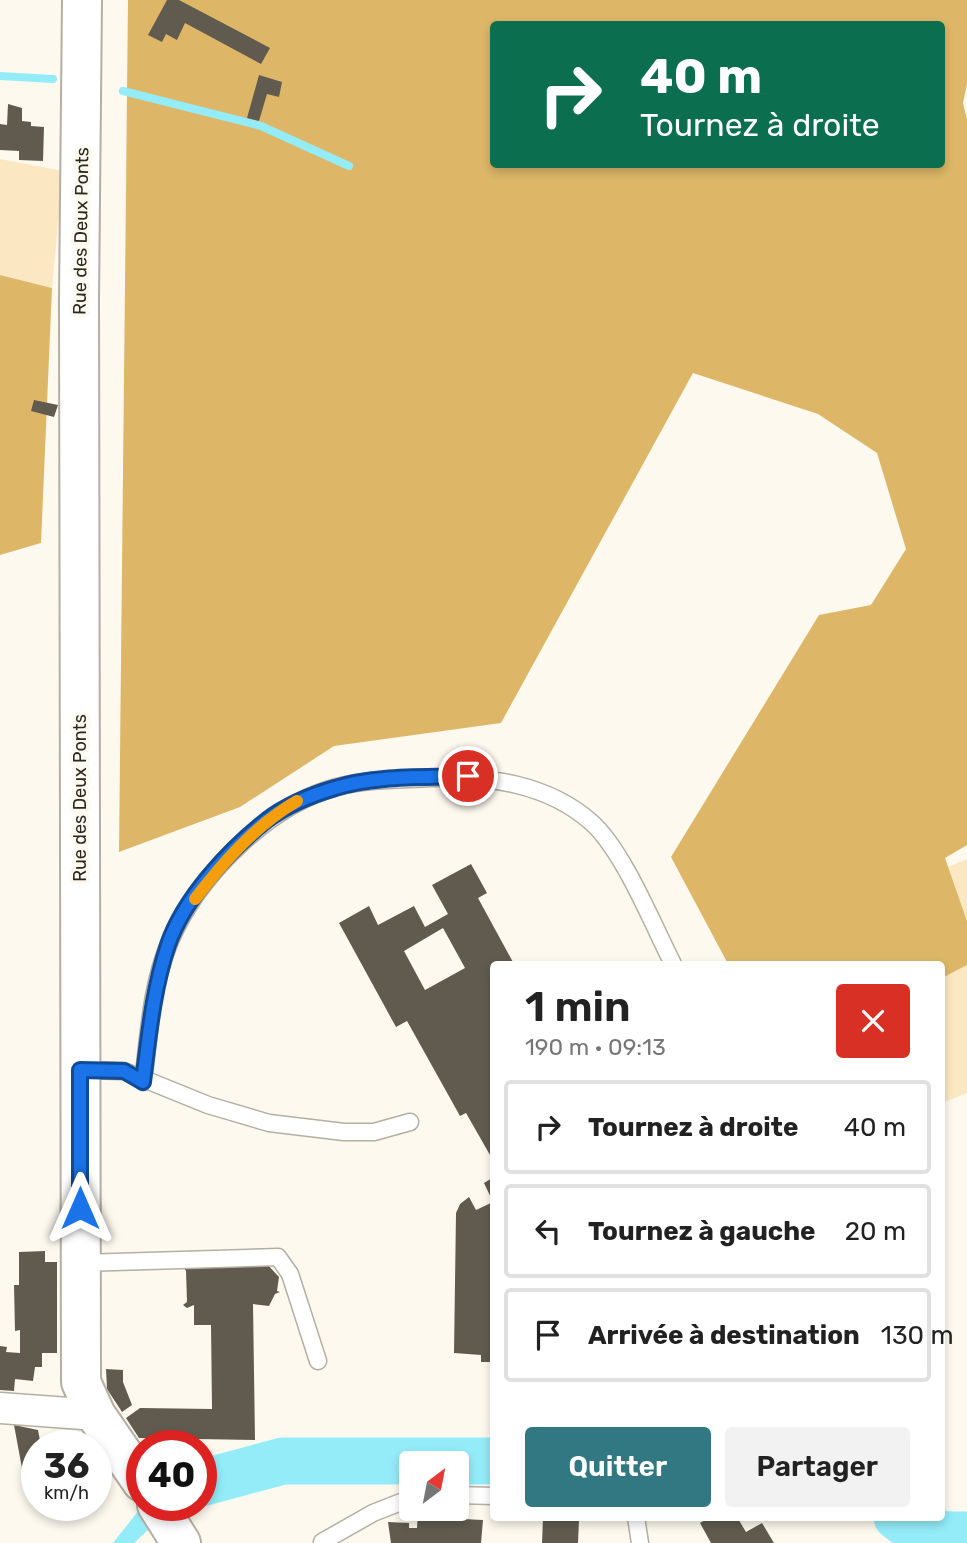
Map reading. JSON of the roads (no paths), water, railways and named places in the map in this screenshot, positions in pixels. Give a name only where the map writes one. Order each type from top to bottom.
[{"type":"street","name":"Rue des Deux Ponts","points":[[82,0],[80,1382],[96,1415],[126,1459]]},
{"type":"street","points":[[0,1408],[96,1415]]},
{"type":"lane","points":[[143,1082],[153,997],[169,942],[185,912],[216,872],[268,820],[296,802],[337,787],[384,780],[468,776],[522,786],[571,807],[593,823],[613,850],[671,961]]},
{"type":"lane","points":[[80,1070],[124,1071],[143,1082],[269,1123],[344,1132],[374,1132],[410,1122]]},
{"type":"lane","points":[[81,1263],[278,1257],[290,1274],[318,1361]]},
{"type":"lane","points":[[469,1495],[490,1496]]},
{"type":"lane","points":[[321,1542],[373,1513],[399,1503]]},
{"type":"lane","points":[[637,1521],[640,1543]]},
{"type":"water","points":[[408,1449],[465,1451],[408,1451]]},
{"type":"water","points":[[469,1451],[490,1452],[490,1471],[469,1470]]},
{"type":"water","points":[[945,1511],[967,1513],[967,1543],[934,1543],[900,1521],[945,1521]]},
{"type":"water","points":[[130,1521],[158,1521],[134,1543],[113,1543]]},
{"type":"waterway","points":[[0,76],[53,79]]},
{"type":"waterway","points":[[123,91],[261,126],[349,166]]},
{"type":"waterway","points":[[217,1479],[283,1461],[490,1461]]},
{"type":"waterway","points":[[903,1521],[922,1535],[967,1535]]}]
